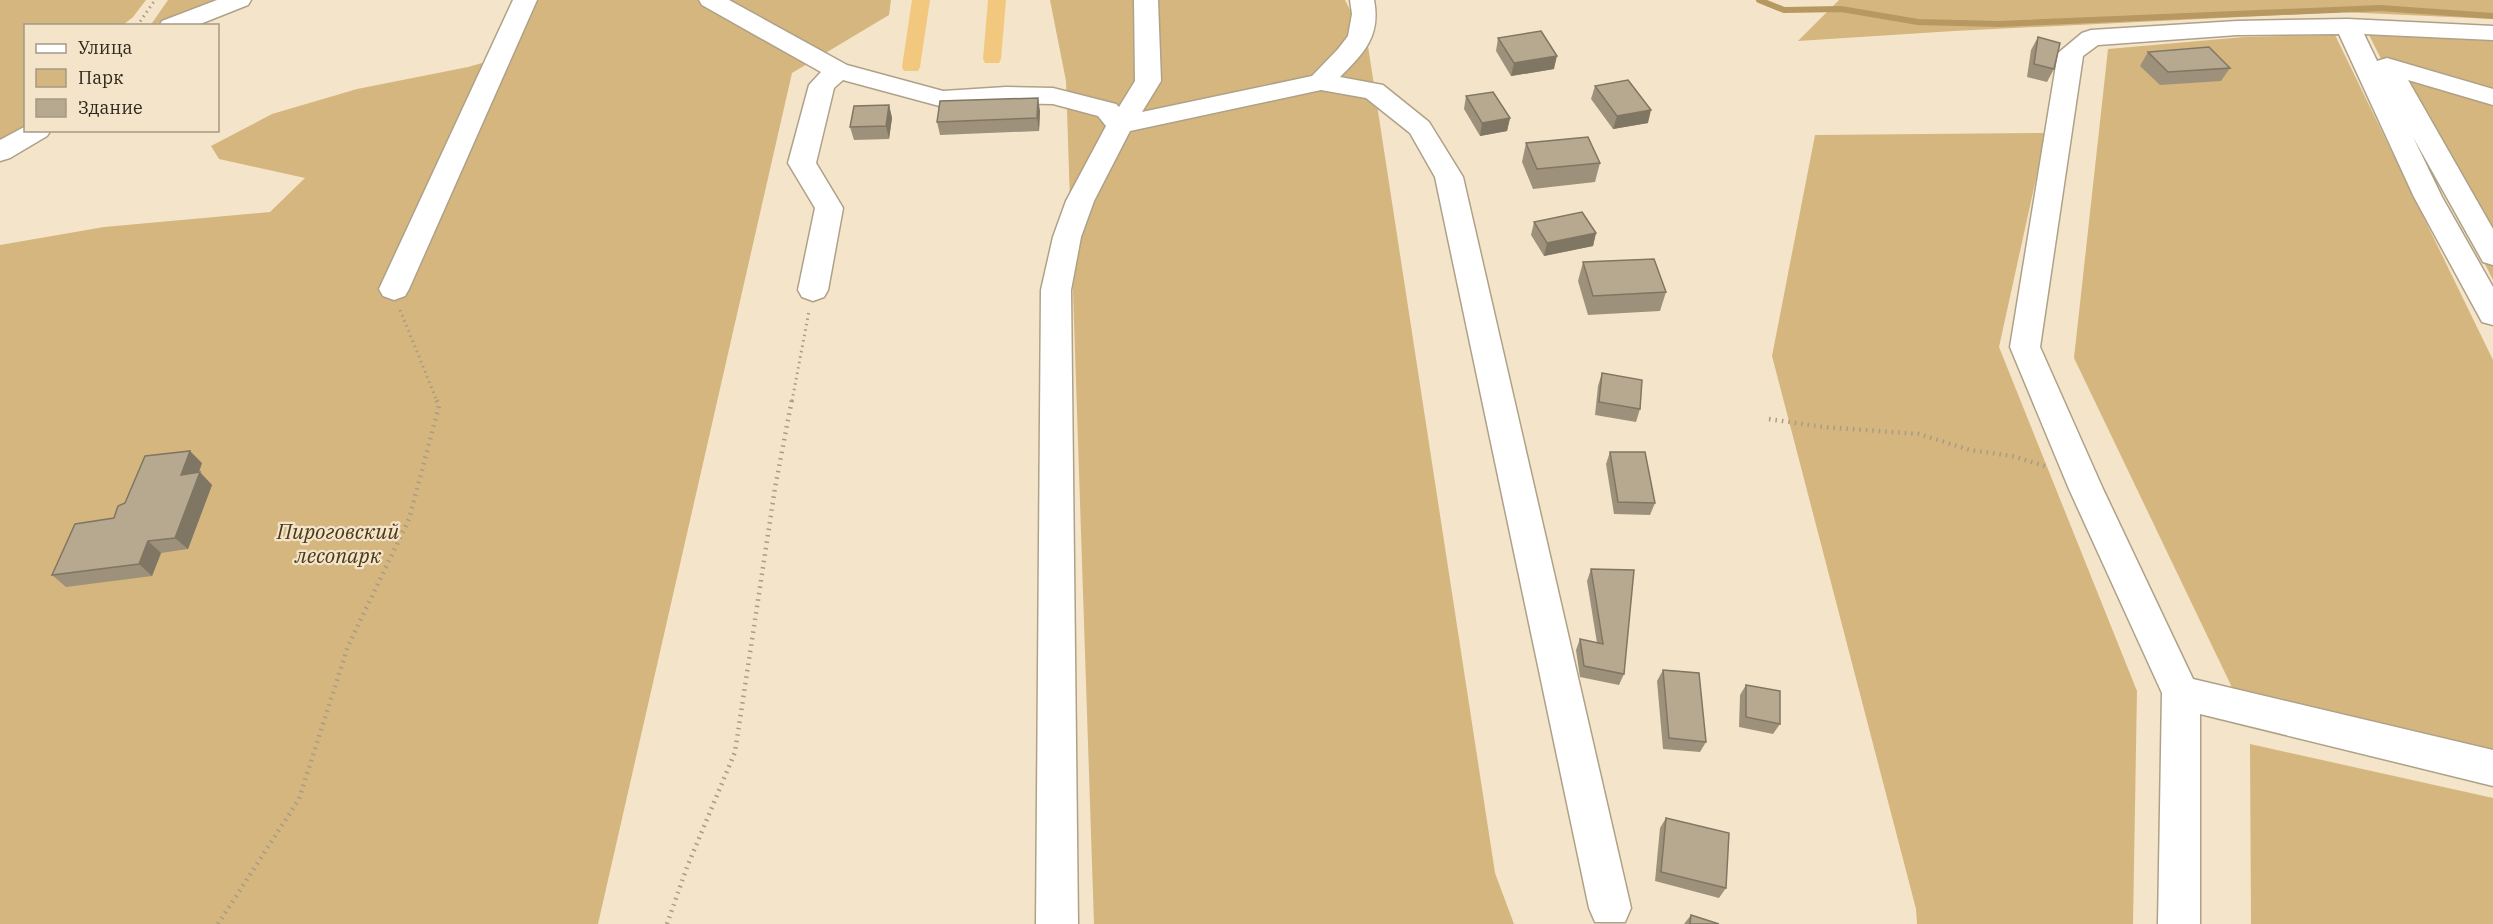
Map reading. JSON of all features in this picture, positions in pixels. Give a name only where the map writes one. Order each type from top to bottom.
[{"type":"street","points":[[176,24],[239,0]]},
{"type":"street","points":[[394,289],[525,0]]},
{"type":"street","points":[[711,0],[838,71],[943,99],[1006,95],[1053,96],[1107,110],[1120,125]]},
{"type":"street","points":[[1058,924],[1056,290],[1067,237],[1080,201],[1120,125],[1148,81],[1146,0]]},
{"type":"street","points":[[1321,82],[1359,42],[1366,13],[1362,0]]},
{"type":"street","points":[[2348,26],[2428,197],[2493,314]]},
{"type":"street","points":[[2179,924],[2181,693],[2086,489],[2025,347],[2071,53],[2091,38],[2237,28],[2348,26],[2493,33]]},
{"type":"street","points":[[2493,97],[2387,66],[2493,255]]},
{"type":"street","points":[[813,290],[829,208],[802,163],[822,86],[838,71]]},
{"type":"street","points":[[1120,125],[1321,82],[1374,91],[1420,128],[1449,177],[1610,908]]},
{"type":"street","points":[[0,152],[35,132]]},
{"type":"street","points":[[2465,202],[2493,213]]},
{"type":"street","points":[[2181,693],[2493,768]]},
{"type":"path","points":[[137,24],[155,0]]},
{"type":"path","points":[[218,924],[299,799],[348,646],[409,519],[439,406],[410,339],[394,289]]},
{"type":"path","points":[[667,924],[687,867],[735,752],[775,488],[813,290]]},
{"type":"path","points":[[1769,419],[1823,427],[1919,434],[1970,450],[2012,456],[2053,469],[2086,489]]},
{"type":"green space","points":[[0,0],[146,0],[124,24],[24,24],[24,127],[20,133],[0,140]]},
{"type":"green space","points":[[168,0],[222,0],[156,24],[151,24]]},
{"type":"green space","name":"Пироговский лесопарк","points":[[530,0],[891,0],[889,15],[792,73],[598,924],[0,924],[0,245],[104,227],[270,212],[305,178],[219,159],[211,146],[272,114],[357,89],[468,67],[503,57]]},
{"type":"green space","points":[[1050,0],[1345,0],[1368,46],[1495,873],[1514,924],[1094,924],[1066,81]]},
{"type":"green space","points":[[1839,0],[2493,0],[2493,19],[2342,12],[1798,41]]},
{"type":"green space","points":[[2335,35],[2493,360],[2493,751],[2239,702],[2074,358],[2108,49],[2244,37]]},
{"type":"green space","points":[[2369,35],[2493,41],[2493,280]]},
{"type":"green space","points":[[2046,133],[1999,347],[2137,691],[2133,924],[1917,924],[1916,909],[1772,356],[1815,135]]},
{"type":"green space","points":[[2250,744],[2493,798],[2493,924],[2251,924]]},
{"type":"building","points":[[1541,31],[1557,56],[1514,63],[1498,38]]},
{"type":"building","points":[[2038,37],[2060,43],[2054,69],[2034,64]]},
{"type":"building","points":[[2209,47],[2230,68],[2168,72],[2148,52]]},
{"type":"building","points":[[1628,80],[1651,110],[1617,116],[1595,86]]},
{"type":"building","points":[[1493,92],[1510,118],[1482,123],[1466,96]]},
{"type":"building","points":[[1038,98],[1037,118],[937,122],[940,101]]},
{"type":"building","points":[[889,105],[886,126],[850,127],[854,106]]},
{"type":"building","points":[[1588,137],[1600,163],[1537,169],[1526,143]]},
{"type":"building","points":[[1582,212],[1596,233],[1547,243],[1534,222]]},
{"type":"building","points":[[1654,259],[1666,292],[1593,296],[1583,262]]},
{"type":"building","points":[[1602,373],[1642,380],[1640,409],[1599,402]]},
{"type":"building","points":[[190,451],[181,475],[200,472],[175,538],[148,541],[139,564],[52,575],[75,524],[114,518],[118,506],[125,503],[145,456]]},
{"type":"building","points":[[1610,452],[1645,452],[1655,503],[1618,502]]},
{"type":"building","points":[[1591,569],[1634,570],[1624,674],[1584,666],[1580,639],[1603,644]]},
{"type":"building","points":[[1663,670],[1699,673],[1706,742],[1669,738]]},
{"type":"building","points":[[1746,685],[1780,691],[1780,724],[1746,717]]},
{"type":"building","points":[[1666,818],[1729,833],[1726,888],[1661,872]]},
{"type":"building","points":[[1691,915],[1719,924],[1690,924]]},
{"type":"waterway","points":[[911,67],[921,0]]},
{"type":"waterway","points":[[992,59],[997,0]]},
{"type":"waterway","points":[[1759,0],[1784,10],[1841,9],[1918,22],[1999,24],[2380,8],[2493,16]]}]
